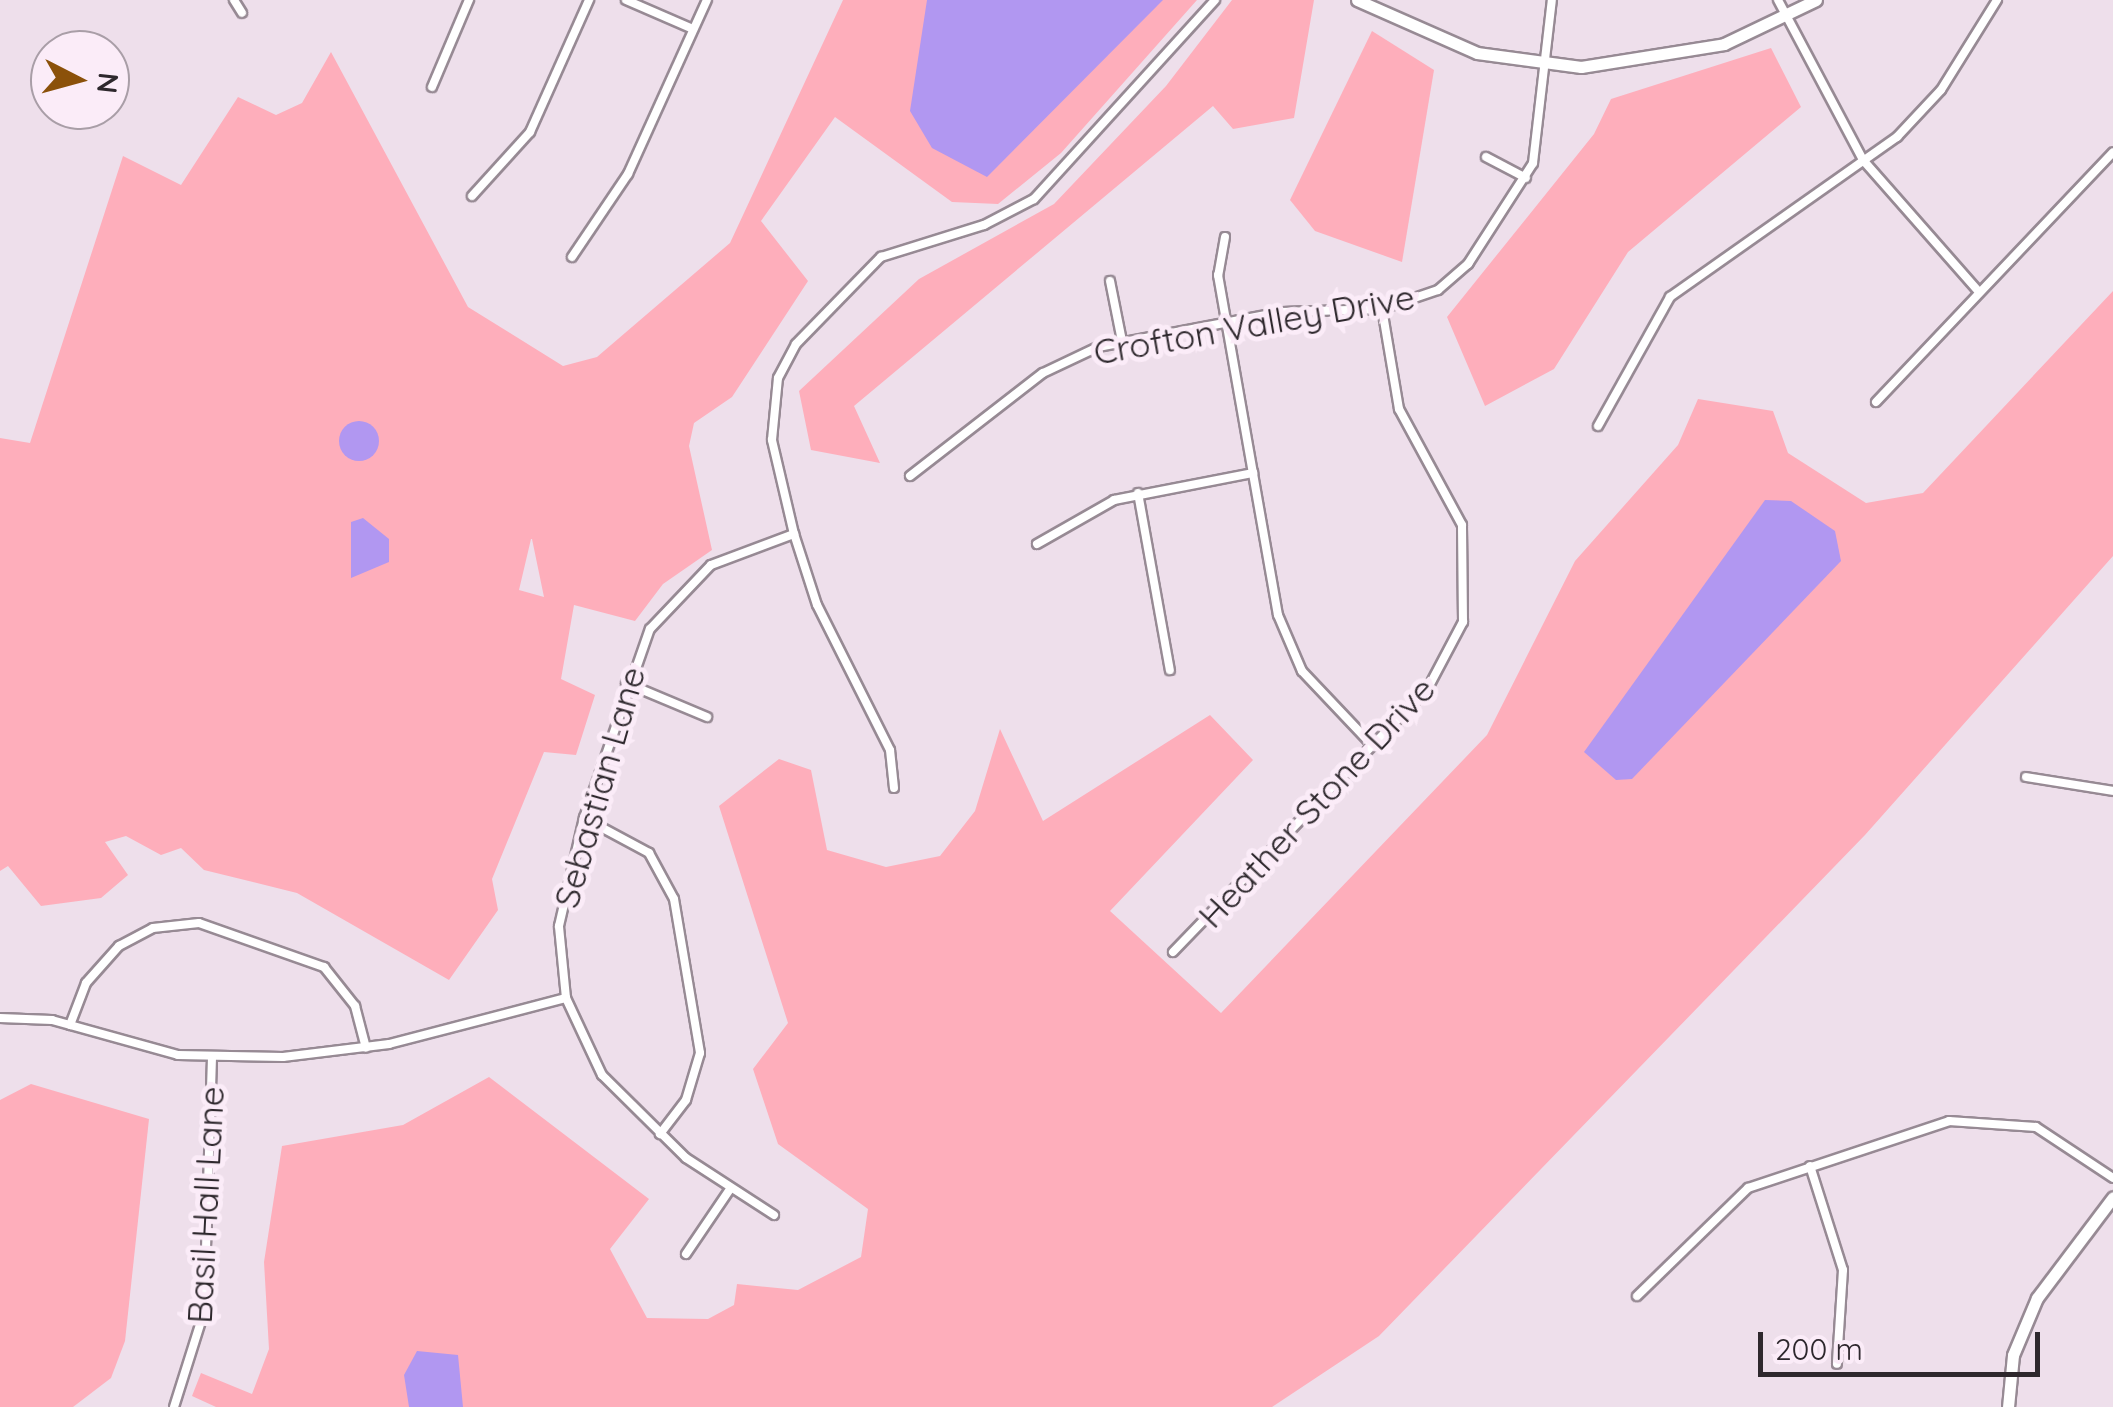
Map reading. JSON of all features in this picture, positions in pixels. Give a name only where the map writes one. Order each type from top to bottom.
[{"type":"street","points":[[234,0],[242,13]]},
{"type":"street","points":[[432,87],[469,0]]},
{"type":"street","points":[[472,196],[504,171],[530,132],[588,0]]},
{"type":"street","points":[[626,0],[693,30]]},
{"type":"street","points":[[572,257],[628,174],[707,0]]},
{"type":"street","points":[[894,788],[890,750],[817,605],[794,534],[771,417],[796,344],[894,250],[984,226],[1034,198],[1215,0]]},
{"type":"street","points":[[1357,0],[1448,44],[1546,64],[1648,62],[1788,18],[1816,0]]},
{"type":"street","name":"Crofton Valley Drive","points":[[910,476],[1043,373],[1122,341],[1225,322],[1382,309],[1453,278],[1526,178],[1546,64],[1552,0]]},
{"type":"street","points":[[1778,0],[1864,160],[1978,292]]},
{"type":"street","points":[[1598,426],[1670,297],[1864,160],[1928,106],[1997,0]]},
{"type":"street","points":[[1876,402],[2113,152]]},
{"type":"street","points":[[1486,158],[1526,178]]},
{"type":"street","points":[[1224,238],[1218,262],[1225,322],[1252,473],[1292,654],[1373,746]]},
{"type":"street","points":[[1110,281],[1122,341]]},
{"type":"street","name":"Heather Stone Drive","points":[[1173,952],[1373,746],[1455,646],[1469,580],[1456,507],[1393,390],[1382,309]]},
{"type":"street","points":[[1037,544],[1138,493],[1252,473]]},
{"type":"street","points":[[1138,493],[1170,670]]},
{"type":"street","name":"Sebastian Lane","points":[[774,1215],[730,1190],[660,1134],[602,1075],[566,998],[561,905],[626,683],[650,629],[689,581],[740,550],[794,534]]},
{"type":"street","points":[[626,683],[707,717]]},
{"type":"street","points":[[2026,777],[2113,791]]},
{"type":"street","points":[[584,818],[649,854],[674,899],[700,1053],[686,1100],[660,1134]]},
{"type":"street","points":[[70,1025],[86,984],[119,946],[153,928],[199,923],[324,966],[351,998],[366,1048]]},
{"type":"street","points":[[0,1018],[70,1025],[212,1057],[366,1048],[566,998]]},
{"type":"street","name":"Basil Hall Lane","points":[[174,1407],[204,1312],[212,1057]]},
{"type":"street","points":[[1637,1296],[1730,1200],[1810,1166],[1982,1118],[2056,1136],[2113,1178]]},
{"type":"street","points":[[1810,1166],[1842,1270],[1837,1364]]},
{"type":"street","points":[[686,1254],[730,1190]]},
{"type":"street","points":[[2008,1407],[2012,1355],[2037,1298],[2113,1197]]},
{"type":"shaded area","points":[[843,0],[1197,0],[1061,153],[998,204],[952,202],[835,117],[761,221],[808,281],[732,397],[694,423],[689,446],[712,550],[663,584],[635,621],[574,605],[561,679],[595,695],[576,755],[544,752],[492,879],[498,910],[449,980],[297,893],[204,870],[181,848],[161,855],[126,836],[105,842],[128,875],[101,898],[41,906],[8,866],[0,871],[0,438],[30,443],[123,156],[181,185],[238,97],[276,115],[302,103],[331,52],[468,307],[563,366],[597,357],[730,243]],"holes":[[[532,539],[544,597],[519,590]]]},
{"type":"shaded area","points":[[927,0],[1163,0],[987,177],[932,148],[910,111]]},
{"type":"shaded area","points":[[1232,0],[1314,0],[1294,118],[1233,129],[1213,106],[854,406],[880,463],[811,450],[799,391],[919,279],[1054,204],[1166,86]]},
{"type":"shaded area","points":[[1372,31],[1434,70],[1402,262],[1315,231],[1290,200]]},
{"type":"shaded area","points":[[1771,48],[1801,107],[1628,252],[1554,369],[1485,406],[1447,317],[1594,134],[1611,99]]},
{"type":"shaded area","points":[[2113,291],[2113,556],[1865,835],[1379,1336],[1272,1407],[216,1407],[192,1396],[201,1373],[252,1394],[269,1349],[264,1262],[282,1146],[403,1125],[489,1077],[649,1199],[610,1249],[647,1318],[708,1319],[734,1305],[737,1284],[798,1290],[861,1257],[868,1209],[778,1144],[753,1069],[788,1023],[719,806],[779,759],[811,770],[827,850],[886,867],[940,856],[975,811],[1000,729],[1043,821],[1210,715],[1253,760],[1110,911],[1221,1013],[1487,735],[1575,561],[1678,445],[1698,399],[1773,411],[1788,453],[1866,503],[1923,493]]},
{"type":"shaded area","points":[[359,421],[373,427],[379,441],[373,455],[359,461],[345,455],[339,441],[345,427]]},
{"type":"shaded area","points":[[1765,500],[1791,501],[1835,531],[1841,561],[1632,779],[1616,780],[1584,752]]},
{"type":"shaded area","points":[[363,518],[389,539],[389,562],[351,578],[351,522]]},
{"type":"shaded area","points":[[31,1084],[149,1119],[125,1341],[111,1378],[73,1407],[0,1407],[0,1100]]},
{"type":"shaded area","points":[[417,1351],[458,1355],[463,1407],[409,1407],[404,1375]]}]
